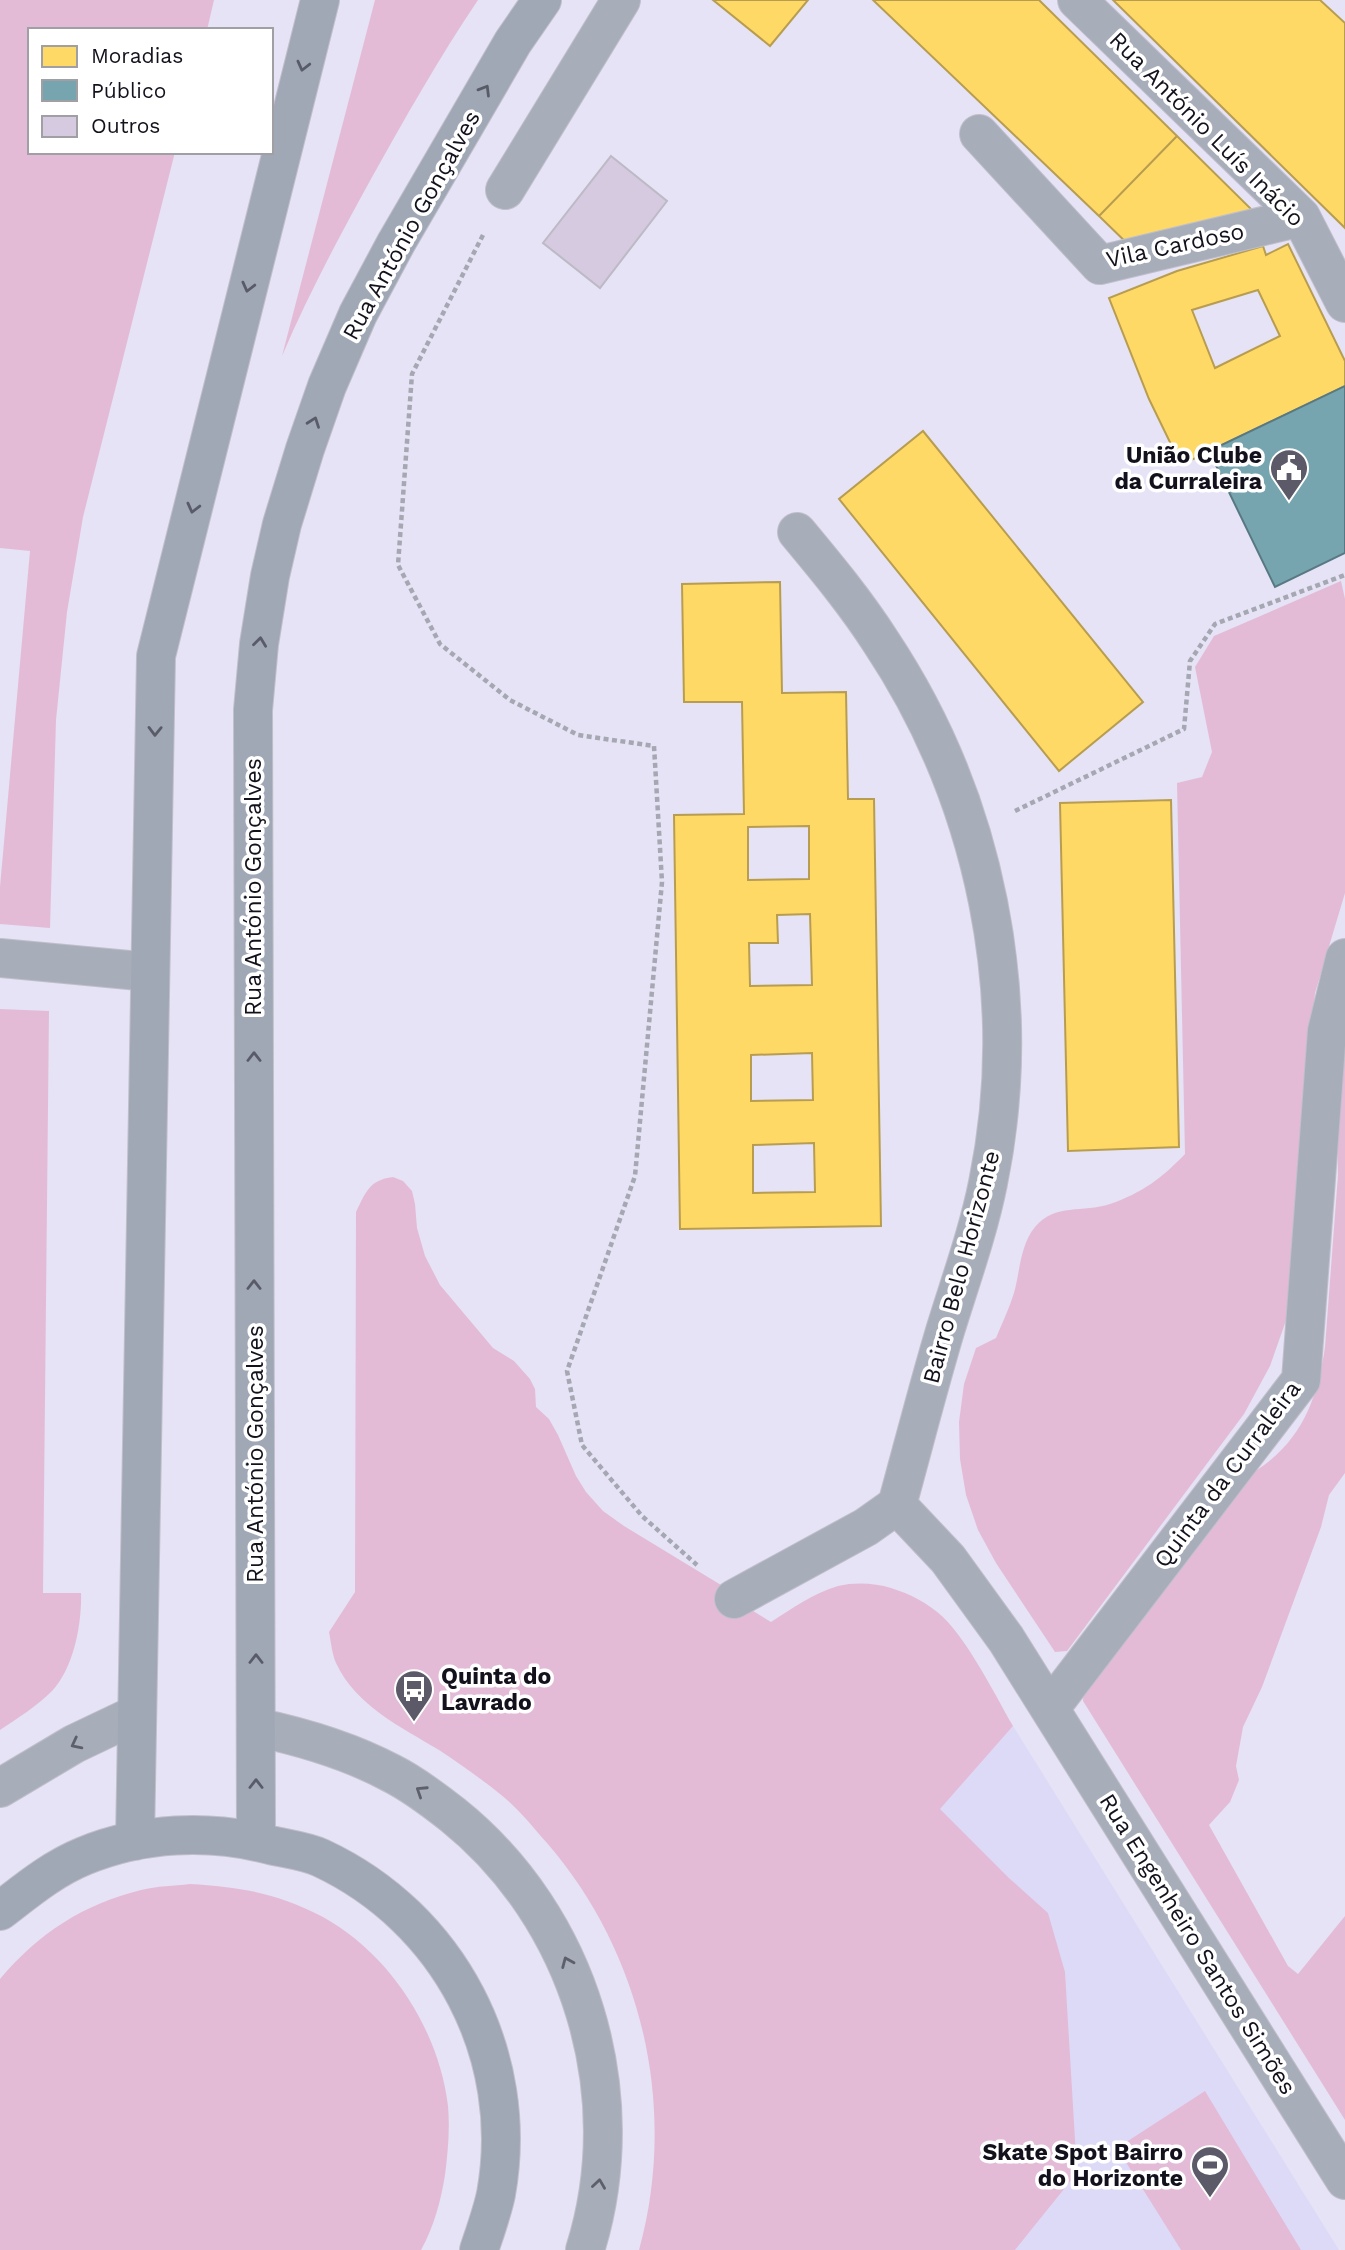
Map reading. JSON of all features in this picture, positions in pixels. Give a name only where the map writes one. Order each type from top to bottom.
[{"type":"main road","points":[[135,1841],[156,656],[320,0]]},
{"type":"main road","name":"Rua António Gonçalves","points":[[256,1841],[253,710],[259,645],[282,524],[327,386],[358,314],[459,133],[513,42],[542,0]]},
{"type":"main road","points":[[0,1911],[39,1880],[83,1856],[135,1841],[174,1835],[225,1836],[320,1857],[366,1884],[403,1914],[438,1950],[463,1988],[485,2035],[497,2085],[500,2140],[496,2195],[479,2250]]},
{"type":"street","points":[[505,190],[621,0]]},
{"type":"street","name":"Rua António Luís Inácio","points":[[1077,0],[1301,217],[1345,303]]},
{"type":"street","name":"Vila Cardoso","points":[[979,134],[1100,265],[1301,217]]},
{"type":"street","name":"Bairro Belo Horizonte","points":[[797,533],[854,602],[883,643],[934,733],[971,833],[993,928],[997,963],[1003,1066],[1000,1107],[988,1186],[897,1504]]},
{"type":"street","points":[[0,958],[150,972]]},
{"type":"street","name":"Quinta da Curraleira","points":[[1051,1707],[1301,1380],[1327,1031],[1345,958]]},
{"type":"street","points":[[734,1599],[866,1527],[897,1504]]},
{"type":"street","name":"Rua Engenheiro Santos Simões","points":[[897,1504],[948,1559],[977,1597],[1051,1707],[1345,2180]]},
{"type":"street","points":[[0,1788],[75,1744],[137,1714]]},
{"type":"street","points":[[256,1727],[303,1737],[349,1753],[393,1774],[434,1800],[472,1830],[505,1865],[535,1904],[559,1945],[579,1990],[593,2037],[601,2084],[604,2133],[600,2181],[592,2229],[585,2250]]},
{"type":"path","points":[[505,190],[412,374],[398,565],[440,644],[510,700],[578,735],[654,746],[662,882],[635,1176],[567,1371],[582,1445],[642,1516],[734,1599]]},
{"type":"path","points":[[971,833],[1184,729],[1190,661],[1215,624],[1345,575]]},
{"type":"shaded area","points":[[0,0],[214,0],[207,28],[28,28],[28,154],[174,154],[83,517],[67,612],[56,720],[50,928],[0,924],[0,887],[30,551],[0,548]]},
{"type":"shaded area","points":[[375,0],[478,0],[436,66],[371,179],[324,266],[282,356]]},
{"type":"shaded area","points":[[1341,581],[1345,599],[1345,893],[1315,993],[1289,1312],[1270,1366],[1244,1414],[1067,1651],[1055,1652],[996,1563],[978,1530],[966,1495],[960,1459],[959,1422],[964,1384],[976,1348],[996,1338],[1014,1293],[1026,1242],[1035,1227],[1043,1219],[1060,1212],[1100,1207],[1132,1195],[1160,1177],[1185,1154],[1177,783],[1202,777],[1212,752],[1195,667],[1214,636]]},
{"type":"shaded area","points":[[1345,989],[1345,1473],[1329,1495],[1321,1527],[1262,1687],[1243,1727],[1236,1766],[1239,1780],[1230,1802],[1209,1825],[1288,1966],[1298,1974],[1345,1916],[1345,2120],[1083,1701],[1084,1686],[1251,1474],[1268,1462],[1294,1435],[1311,1403],[1325,1347],[1338,1175],[1335,1046]]},
{"type":"shaded area","points":[[0,1009],[49,1011],[43,1593],[81,1593],[75,1645],[60,1681],[40,1702],[0,1730]]},
{"type":"shaded area","points":[[393,1177],[403,1181],[412,1191],[417,1228],[425,1256],[440,1285],[493,1348],[514,1361],[530,1379],[535,1389],[536,1407],[549,1419],[576,1476],[603,1511],[721,1585],[734,1599],[771,1622],[812,1597],[838,1586],[872,1584],[905,1593],[925,1603],[943,1617],[981,1669],[1013,1726],[940,1809],[1048,1913],[1065,1972],[1077,2173],[1015,2250],[639,2250],[650,2197],[655,2143],[652,2089],[644,2035],[629,1983],[607,1934],[580,1887],[519,1811],[470,1771],[367,1703],[345,1678],[333,1652],[329,1632],[355,1592],[356,1212],[373,1184]]},
{"type":"shaded area","points":[[1013,1726],[1339,2250],[1015,2250],[1077,2173],[1015,1884],[939,1809]]},
{"type":"shaded area","points":[[190,1884],[258,1893],[290,1902],[323,1917],[370,1951],[407,1997],[434,2050],[443,2078],[449,2114],[448,2149],[439,2204],[421,2250],[0,2250],[0,1979],[30,1948],[81,1913],[141,1890]]},
{"type":"shaded area","name":"Skate Spot Bairro do Horizonte","points":[[1205,2091],[1301,2250],[1181,2250],[1117,2148]]},
{"type":"building: Moradias","points":[[713,0],[808,0],[770,46]]},
{"type":"building: Moradias","points":[[873,0],[1039,0],[1177,136],[1099,216]]},
{"type":"building: Moradias","points":[[1113,0],[1320,0],[1345,23],[1345,228]]},
{"type":"building: Moradias","points":[[1177,136],[1252,210],[1134,250],[1099,216]]},
{"type":"building: Moradias","points":[[1288,244],[1345,361],[1345,386],[1181,465],[1149,399],[1109,298],[1177,271],[1263,246],[1266,255]],"holes":[[[1258,290],[1280,336],[1215,368],[1192,310]]]},
{"type":"building: Moradias","points":[[923,431],[1143,702],[1059,771],[839,499]]},
{"type":"building: Moradias","points":[[780,582],[782,693],[846,692],[848,799],[874,799],[881,1226],[680,1229],[674,815],[744,814],[742,702],[684,702],[682,584]],"holes":[[[809,826],[809,879],[748,880],[748,827]],[[810,914],[812,985],[750,986],[749,943],[778,943],[777,915]],[[812,1053],[813,1100],[751,1101],[751,1055]],[[814,1143],[815,1192],[753,1193],[753,1145]]]},
{"type":"building: Moradias","points":[[1171,800],[1179,1147],[1068,1151],[1060,803]]},
{"type":"building: Público","name":"União Clube da Curraleira","points":[[1345,386],[1345,553],[1275,587],[1209,451]]},
{"type":"building: Outros","points":[[611,156],[667,201],[600,288],[543,243]]},
{"type":"place","name":"União Clube da Curraleira","points":[[1289,502]]},
{"type":"place","name":"Quinta do Lavrado","points":[[414,1723]]},
{"type":"place","name":"Skate Spot Bairro do Horizonte","points":[[1210,2199]]}]
